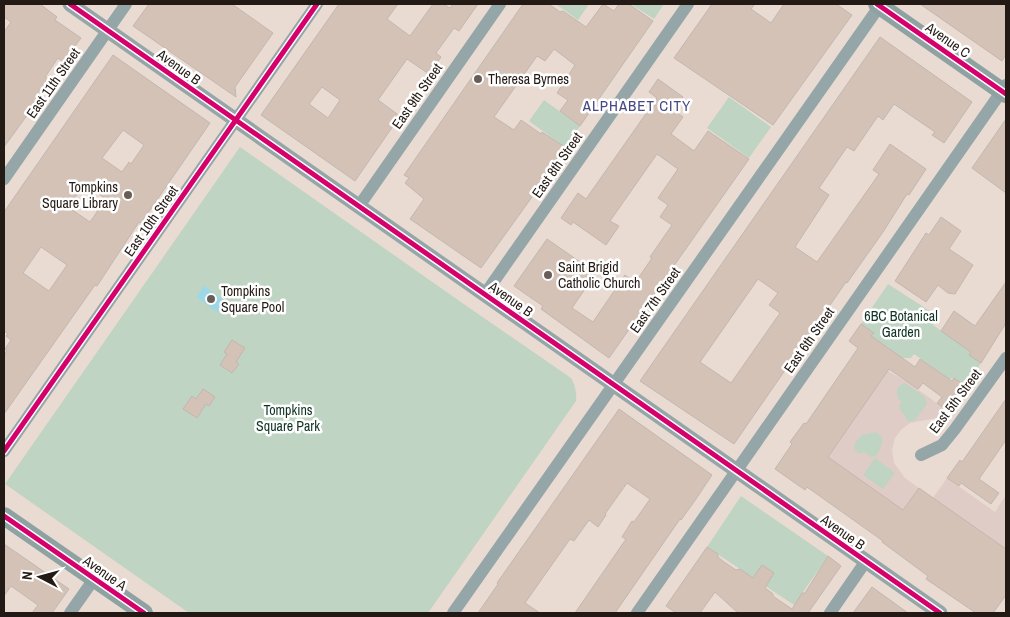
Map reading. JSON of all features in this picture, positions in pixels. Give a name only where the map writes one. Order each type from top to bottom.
[{"type":"main road","name":"Avenue C","points":[[879,4],[1005,90]]},
{"type":"main road","name":"Avenue A","points":[[4,516],[144,613]]},
{"type":"street","name":"Avenue B","points":[[70,4],[940,613]]},
{"type":"street","name":"East 11th Street","points":[[4,179],[126,4]]},
{"type":"street","name":"East 10th Street","points":[[4,451],[317,4]]},
{"type":"street","name":"East 9th Street","points":[[359,206],[500,4]]},
{"type":"street","name":"East 8th Street","points":[[485,294],[688,4]]},
{"type":"street","name":"East 7th Street","points":[[452,613],[879,4]]},
{"type":"street","name":"East 6th Street","points":[[637,613],[1005,90]]},
{"type":"street","name":"East 5th Street","points":[[921,455],[942,445],[1006,358]]},
{"type":"street","points":[[830,613],[866,562]]},
{"type":"street","points":[[70,613],[94,579]]},
{"type":"shaded area","points":[[858,350],[948,411],[942,417],[910,423],[895,438],[892,450],[894,463],[905,478],[933,498],[947,478],[995,512],[1006,495],[1006,595],[993,613],[976,613],[926,579],[928,576],[908,561],[909,559],[882,542],[883,540],[807,487],[805,490],[775,469],[792,444],[790,442],[804,423],[806,424]]},
{"type":"green space","points":[[556,4],[589,4],[578,20]]},
{"type":"green space","points":[[631,4],[664,4],[654,19]]},
{"type":"green space","points":[[729,97],[771,127],[749,158],[707,128]]},
{"type":"green space","points":[[544,100],[580,126],[565,147],[529,121]]},
{"type":"green space","name":"Tompkins Square Park","points":[[240,147],[571,378],[574,383],[576,401],[428,613],[189,613],[5,484]]},
{"type":"green space","name":"6BC Botanical Garden","points":[[888,284],[939,317],[933,325],[971,352],[969,355],[981,363],[966,386],[954,378],[949,379],[914,354],[911,358],[902,358],[871,336],[874,333],[861,324]]},
{"type":"green space","points":[[905,383],[925,397],[927,404],[915,420],[909,422],[901,412],[899,406],[902,402],[898,399],[897,393],[898,387]]},
{"type":"green space","points":[[876,432],[882,437],[882,440],[881,447],[876,456],[870,457],[865,452],[860,454],[855,451],[854,445],[861,435]]},
{"type":"green space","points":[[875,458],[895,473],[883,489],[863,475]]},
{"type":"green space","points":[[741,496],[828,556],[794,605],[707,547]]},
{"type":"water","name":"Tompkins Square Pool","points":[[204,286],[225,301],[217,312],[196,297]]},
{"type":"building","points":[[4,4],[40,4],[57,17],[55,20],[81,38],[63,62],[58,58],[45,77],[52,81],[4,147],[4,32],[11,22],[4,17]]},
{"type":"building","points":[[149,4],[232,4],[273,33],[235,87],[236,97],[133,26]]},
{"type":"building","points":[[339,4],[398,4],[387,19],[410,36],[433,4],[443,4],[450,8],[453,4],[478,4],[459,31],[454,28],[436,53],[441,57],[429,74],[407,59],[378,100],[400,116],[355,181],[261,115]],"holes":[[[322,87],[340,100],[328,118],[309,104]]]},
{"type":"building","points":[[523,4],[549,4],[586,27],[603,4],[614,11],[619,4],[629,4],[653,21],[580,126],[560,111],[568,100],[557,93],[575,65],[554,49],[545,61],[537,56],[494,117],[514,130],[521,120],[565,147],[481,268],[410,219],[424,199],[405,183],[409,178],[404,175]]},
{"type":"building","points":[[712,4],[755,4],[751,9],[771,23],[784,4],[836,4],[852,15],[773,125],[674,58]]},
{"type":"building","points":[[920,4],[1006,4],[1006,54],[1002,61]]},
{"type":"building","points":[[880,37],[972,102],[944,143],[932,135],[935,132],[894,104],[883,120],[878,116],[854,151],[847,147],[819,188],[829,195],[795,247],[817,262],[879,174],[873,170],[890,144],[926,169],[734,444],[640,381]],"holes":[[[758,279],[778,293],[769,305],[780,313],[731,383],[700,362]]]},
{"type":"building","points":[[113,55],[210,123],[141,223],[139,222],[97,286],[95,285],[4,414],[4,356],[7,350],[5,349],[11,340],[4,331],[4,212]],"holes":[[[123,130],[144,145],[131,164],[129,162],[122,172],[102,158]],[[85,184],[106,199],[90,222],[68,207]],[[41,247],[67,265],[49,291],[23,273]]]},
{"type":"building","points":[[658,79],[683,97],[674,110],[683,117],[671,134],[694,151],[708,131],[749,159],[609,358],[541,309],[543,306],[514,286],[547,239],[596,273],[572,308],[593,322],[625,275],[635,283],[672,225],[660,217],[668,205],[658,198],[678,169],[657,154],[610,221],[619,226],[606,245],[573,222],[571,225],[561,218],[578,193],[586,199],[657,98],[649,92]]},
{"type":"building","points":[[1006,119],[1006,193],[972,168]]},
{"type":"building","points":[[941,217],[961,231],[949,249],[973,265],[955,294],[948,293],[938,285],[926,302],[895,281],[926,233],[929,235]]},
{"type":"building","points":[[1006,282],[1006,323],[981,363],[969,355],[971,352],[941,331],[954,311],[975,326]]},
{"type":"building","points":[[861,324],[874,333],[871,336],[915,367],[920,359],[952,381],[954,378],[966,386],[948,411],[937,403],[942,397],[923,383],[918,389],[889,369],[828,457],[903,510],[919,488],[1006,549],[1006,595],[993,613],[976,613],[926,579],[928,576],[883,541],[807,487],[805,490],[775,469],[792,444],[790,442],[804,423],[806,424],[858,348],[849,341]]},
{"type":"building","points":[[232,340],[245,348],[236,362],[239,364],[232,373],[220,365],[227,354],[224,352]]},
{"type":"building","points":[[203,389],[215,397],[209,406],[206,404],[197,418],[183,409],[192,396],[196,399]]},
{"type":"building","points":[[1006,399],[1006,440],[979,479],[999,493],[991,504],[961,483],[959,486],[947,478],[960,460],[962,462]]},
{"type":"building","points":[[619,409],[712,475],[696,499],[615,613],[575,613],[626,539],[622,537],[632,521],[634,522],[650,499],[627,483],[598,527],[589,520],[574,541],[570,539],[525,603],[540,613],[478,613],[497,583]]},
{"type":"building","points":[[4,544],[69,589],[52,613],[32,613],[38,605],[11,586],[4,596]]},
{"type":"building","points":[[707,547],[718,554],[718,557],[724,562],[736,570],[740,569],[753,578],[762,565],[770,570],[774,573],[765,588],[774,597],[792,609],[802,593],[805,593],[828,556],[841,566],[808,613],[738,613],[715,592],[700,613],[676,613],[666,606]]},
{"type":"building","points":[[872,587],[908,613],[853,613]]},
{"type":"cycle path","points":[[70,4],[940,613]]},
{"type":"cycle path","points":[[4,451],[317,4]]},
{"type":"cycle path","points":[[877,4],[1006,94]]},
{"type":"cycle path","points":[[4,516],[144,613]]},
{"type":"place","name":"Theresa Byrnes","points":[[478,79]]},
{"type":"place","name":"Tompkins Square Library","points":[[128,195]]},
{"type":"place","name":"Saint Brigid Catholic Church","points":[[548,275]]},
{"type":"place","name":"Tompkins Square Pool","points":[[211,299]]},
{"type":"district","name":"ALPHABET CITY","points":[[637,106]]}]
